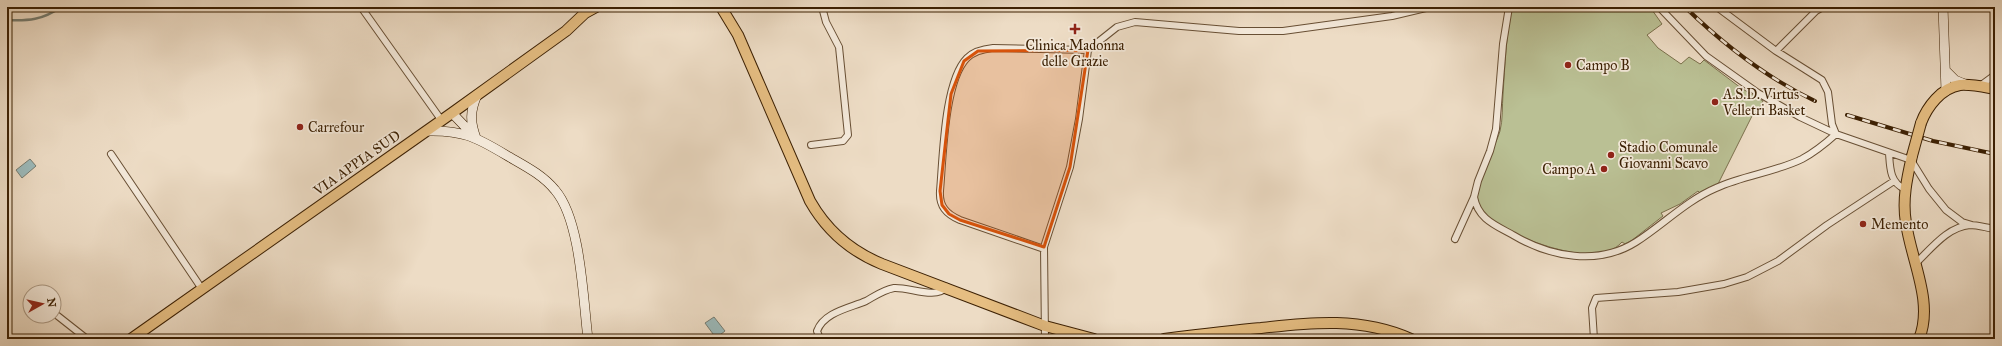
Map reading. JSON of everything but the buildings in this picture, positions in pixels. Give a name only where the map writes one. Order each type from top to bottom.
[{"type":"main road","name":"VIA APPIA SUD","points":[[131,339],[452,114],[566,31],[587,10],[596,7]]},
{"type":"main road","points":[[721,7],[738,34],[804,190],[825,224],[846,244],[872,260],[1045,326],[1094,339]]},
{"type":"main road","points":[[1943,7],[1946,91]]},
{"type":"main road","points":[[1946,71],[1955,80],[1967,85]]},
{"type":"main road","points":[[1919,339],[1923,323],[1924,307],[1906,223],[1906,190],[1912,158],[1921,124],[1930,105],[1954,86],[1967,85],[1995,88]]},
{"type":"main road","points":[[476,138],[471,125],[470,115],[477,95]]},
{"type":"main road","points":[[452,114],[476,138]]},
{"type":"main road","points":[[427,131],[452,131],[476,138],[534,172],[551,186],[563,201],[574,231],[588,339]]},
{"type":"main road","points":[[1164,339],[1297,324],[1331,322],[1376,327],[1411,339]]},
{"type":"street","points":[[361,7],[442,121]]},
{"type":"street","points":[[810,145],[841,142],[846,139],[848,135],[839,48],[826,22],[822,7]]},
{"type":"street","points":[[1044,249],[960,220],[949,214],[942,207],[940,191],[951,94],[964,62],[978,51],[992,48],[1088,50],[1117,27],[1135,22],[1239,31],[1283,31],[1386,17],[1430,7]]},
{"type":"street","points":[[1455,239],[1474,197],[1497,125],[1502,50],[1509,7]]},
{"type":"street","points":[[1659,7],[1687,38],[1717,65],[1780,105],[1836,134],[1889,153],[1912,158],[1929,189],[1946,210],[1962,222],[1995,229]]},
{"type":"street","points":[[1717,7],[1776,51],[1822,80],[1828,92],[1832,124],[1836,134]]},
{"type":"street","points":[[1776,51],[1816,11],[1823,7]]},
{"type":"street","points":[[1045,339],[1044,249],[1071,161],[1079,119],[1088,50]]},
{"type":"street","points":[[1980,86],[1995,75]]},
{"type":"street","points":[[1474,197],[1478,210],[1483,218],[1519,239],[1542,248],[1564,254],[1586,257],[1597,256],[1632,244],[1701,196],[1728,183],[1802,159],[1818,149],[1836,134]]},
{"type":"street","points":[[1889,153],[1890,168],[1894,181],[1906,190]]},
{"type":"street","points":[[111,154],[202,289]]},
{"type":"street","points":[[1594,339],[1592,308],[1596,298],[1673,292],[1710,287],[1747,277],[1778,261],[1827,225],[1894,181]]},
{"type":"street","points":[[1915,264],[1949,233],[1972,225]]},
{"type":"street","points":[[820,339],[817,331],[825,321],[839,311],[884,291],[901,288],[937,293],[948,288]]},
{"type":"street","points":[[62,319],[87,339]]},
{"type":"highlighted area","points":[[1088,50],[1070,167],[1044,247],[960,220],[949,214],[942,205],[940,191],[951,94],[964,61],[978,51]]},
{"type":"green space","name":"Stadio Comunale Giovanni Scavo","points":[[1512,7],[1642,7],[1644,10],[1650,7],[1662,24],[1647,35],[1658,48],[1681,64],[1689,57],[1700,64],[1704,60],[1741,88],[1763,101],[1757,113],[1754,112],[1718,184],[1700,193],[1698,191],[1680,204],[1661,213],[1663,216],[1631,241],[1625,244],[1622,242],[1615,248],[1600,253],[1582,254],[1557,249],[1526,239],[1493,222],[1480,208],[1477,199],[1480,179],[1501,127],[1506,50]]},
{"type":"water","points":[[30,159],[36,166],[22,178],[16,170]]},
{"type":"water","points":[[714,317],[725,331],[716,338],[705,323]]},
{"type":"waterway","points":[[7,20],[35,19],[48,15],[61,7]]},
{"type":"railway","points":[[1685,7],[1730,47],[1746,59],[1780,82],[1815,101]]},
{"type":"railway","points":[[1847,115],[1933,141],[1995,154]]},
{"type":"place","name":"Clinica Madonna delle Grazie","points":[[1075,29]]},
{"type":"place","name":"Campo B","points":[[1568,65]]},
{"type":"place","name":"A.S.D. Virtus Velletri Basket","points":[[1715,102]]},
{"type":"place","name":"Carrefour","points":[[300,127]]},
{"type":"place","name":"Stadio Comunale Giovanni Scavo","points":[[1611,155]]},
{"type":"place","name":"Campo A","points":[[1604,169]]},
{"type":"place","name":"Memento","points":[[1863,224]]}]
